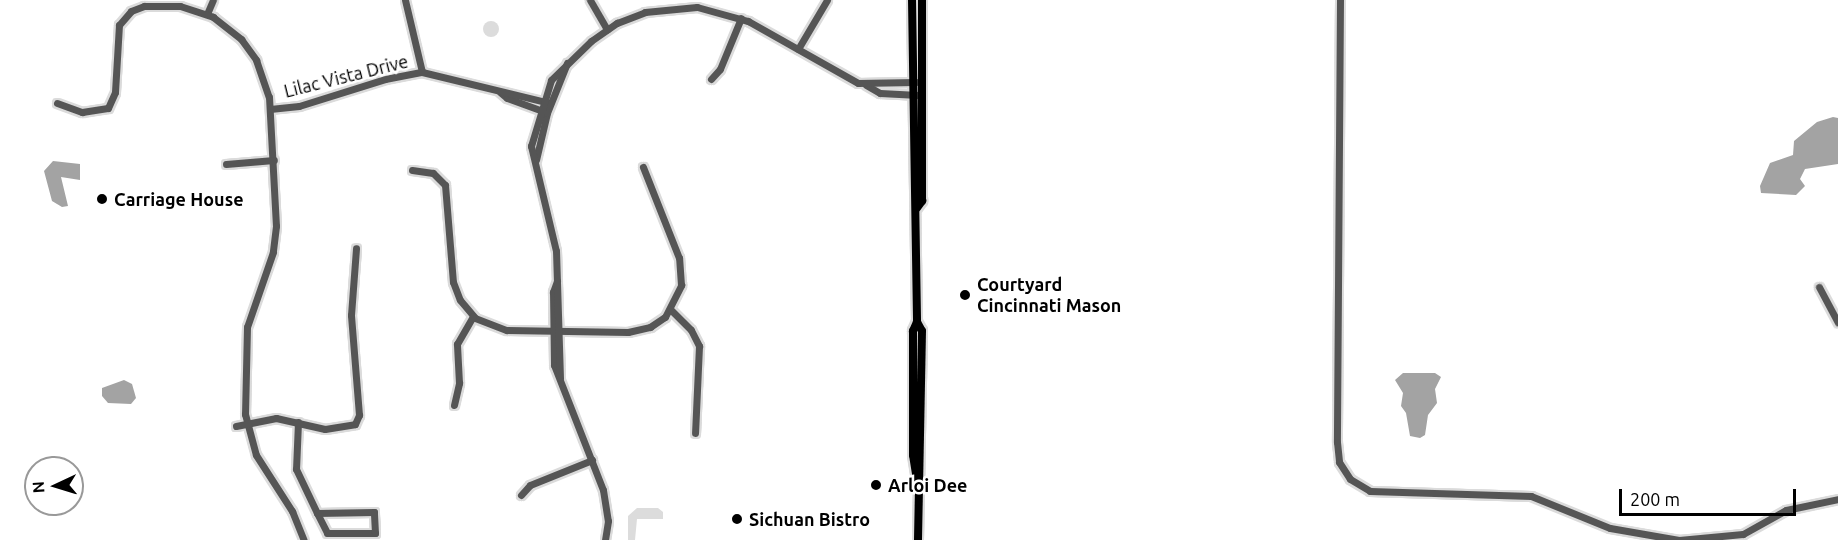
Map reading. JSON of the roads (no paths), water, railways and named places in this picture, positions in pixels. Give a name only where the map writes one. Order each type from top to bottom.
[{"type":"main road","points":[[912,0],[917,82],[912,202],[917,208],[917,322],[922,331],[921,470],[917,479],[918,540]]},
{"type":"main road","points":[[917,82],[922,0]]},
{"type":"street","points":[[207,14],[213,0]]},
{"type":"street","points":[[405,0],[422,72]]},
{"type":"street","points":[[590,0],[607,29]]},
{"type":"street","points":[[798,49],[826,0]]},
{"type":"street","points":[[1340,0],[1337,442],[1340,462],[1350,479],[1370,491],[1531,496],[1610,528],[1679,540],[1733,537],[1797,507],[1838,499]]},
{"type":"street","points":[[57,103],[82,112],[108,108],[115,92],[117,33],[131,11],[144,6],[176,6],[207,14],[231,30],[249,49],[262,72],[270,110],[274,160],[275,243],[247,327],[247,424],[256,455],[292,510],[304,540]]},
{"type":"street","points":[[609,538],[607,508],[592,460],[560,378],[556,331],[557,281],[554,237],[531,146],[542,101],[557,70],[607,29],[639,14],[671,7],[698,7],[741,18],[880,93],[917,95]]},
{"type":"street","points":[[711,79],[720,69],[741,18]]},
{"type":"street","points":[[536,160],[547,112],[568,63]]},
{"type":"street","name":"Lilac Vista Drive","points":[[270,110],[299,106],[392,77],[422,72],[447,75],[500,92],[507,98],[547,112]]},
{"type":"street","points":[[866,85],[917,82]]},
{"type":"street","name":"Lilac Vista Drive","points":[[500,92],[509,90],[550,104]]},
{"type":"street","points":[[226,164],[274,160]]},
{"type":"street","points":[[412,170],[433,173],[445,185],[453,282],[460,300],[473,316],[498,329],[637,331],[658,323],[671,310],[679,294],[681,267],[643,167]]},
{"type":"street","points":[[236,426],[276,418],[339,429],[349,428],[357,421],[351,315],[356,248]]},
{"type":"street","points":[[1819,287],[1838,322]]},
{"type":"street","points":[[671,310],[691,330],[699,346],[695,433]]},
{"type":"street","points":[[454,405],[458,392],[458,339],[473,316]]},
{"type":"street","points":[[298,422],[296,468],[317,513],[327,533],[375,533],[375,512],[317,513]]},
{"type":"street","points":[[521,495],[531,485],[592,460]]},
{"type":"place","name":"Carriage House","points":[[102,199]]},
{"type":"place","name":"Courtyard Cincinnati Mason","points":[[965,295]]},
{"type":"place","name":"Arloi Dee","points":[[876,485]]},
{"type":"place","name":"Sichuan Bistro","points":[[737,519]]}]
